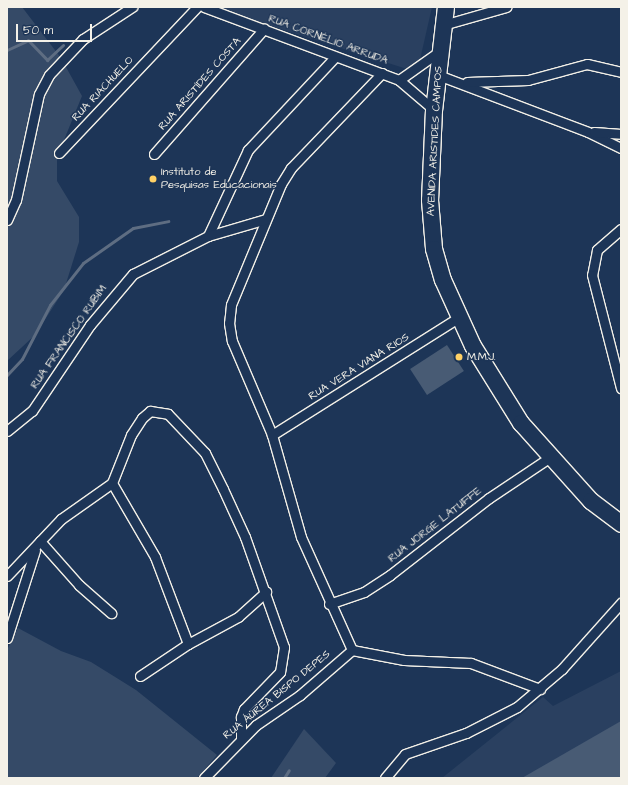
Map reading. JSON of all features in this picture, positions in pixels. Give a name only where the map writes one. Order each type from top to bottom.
[{"type":"highway","name":"AVENIDA ARISTIDES CAMPOS","points":[[446,7],[434,110],[431,223],[434,249],[458,318],[520,423],[552,456],[591,501],[621,524]]},
{"type":"street","points":[[7,220],[16,200],[39,94],[49,75],[83,40],[132,7]]},
{"type":"street","name":"RUA RIACHUELO","points":[[60,153],[197,7]]},
{"type":"street","name":"RUA CORNÉLIO ARRUDA","points":[[204,7],[399,80],[434,110]]},
{"type":"street","points":[[443,25],[506,7]]},
{"type":"street","name":"RUA ARISTÍDES COSTA","points":[[154,154],[264,29]]},
{"type":"street","points":[[399,80],[440,50]]},
{"type":"street","points":[[208,236],[248,150],[335,57]]},
{"type":"street","points":[[461,82],[528,80],[587,64],[621,72]]},
{"type":"street","points":[[382,73],[291,168],[238,280],[229,323],[272,435],[301,537],[329,604],[352,650],[404,660],[472,663],[540,689]]},
{"type":"street","points":[[438,75],[461,82],[588,132],[621,148]]},
{"type":"street","points":[[588,132],[621,134]]},
{"type":"street","name":"RUA FRANCISCO RUBIM","points":[[7,431],[32,411],[118,288],[149,263],[208,236],[266,219]]},
{"type":"street","points":[[621,229],[597,250],[592,275],[621,388]]},
{"type":"street","name":"RUA VERA VIANA RIOS","points":[[272,435],[458,318]]},
{"type":"street","points":[[7,576],[78,505],[112,483],[131,435],[150,411],[168,414],[205,454],[245,537],[266,592],[284,647],[284,660],[274,682],[244,708],[240,717],[241,739]]},
{"type":"street","name":"RUA JORGE LATUFFE","points":[[329,604],[364,592],[390,575],[484,502],[552,456]]},
{"type":"street","points":[[112,483],[155,558],[188,644]]},
{"type":"street","points":[[38,544],[79,585],[111,613]]},
{"type":"street","points":[[7,638],[38,544]]},
{"type":"street","points":[[140,676],[188,644],[238,617],[266,592]]},
{"type":"street","points":[[385,778],[405,754],[498,718],[540,689],[621,602]]},
{"type":"street","name":"RUA ÁUREA BISPO DEPES","points":[[204,778],[241,739],[352,650]]},
{"type":"shaded area","points":[[7,7],[22,7],[61,58],[82,96],[57,157],[57,181],[79,217],[79,242],[64,290],[35,335],[7,361]]},
{"type":"shaded area","points":[[211,7],[432,7],[419,64],[407,69]]},
{"type":"shaded area","points":[[18,628],[61,651],[91,662],[136,690],[217,755],[197,778],[7,778],[7,650]]},
{"type":"shaded area","points":[[621,671],[621,778],[442,778],[543,697],[553,706]]},
{"type":"shaded area","points":[[304,729],[336,763],[325,778],[271,778]]},
{"type":"building","points":[[447,345],[464,371],[427,395],[410,369]]},
{"type":"building","points":[[621,721],[621,778],[522,778]]},
{"type":"waterway","points":[[7,50],[28,40],[47,60],[63,45]]},
{"type":"waterway","points":[[7,375],[22,359],[50,305],[83,263],[133,228],[168,221]]},
{"type":"waterway","points":[[284,778],[289,770]]},
{"type":"place","name":"Instituto de Pesquisas Educacionais","points":[[153,179]]},
{"type":"place","name":"M.M.J.","points":[[459,357]]}]
